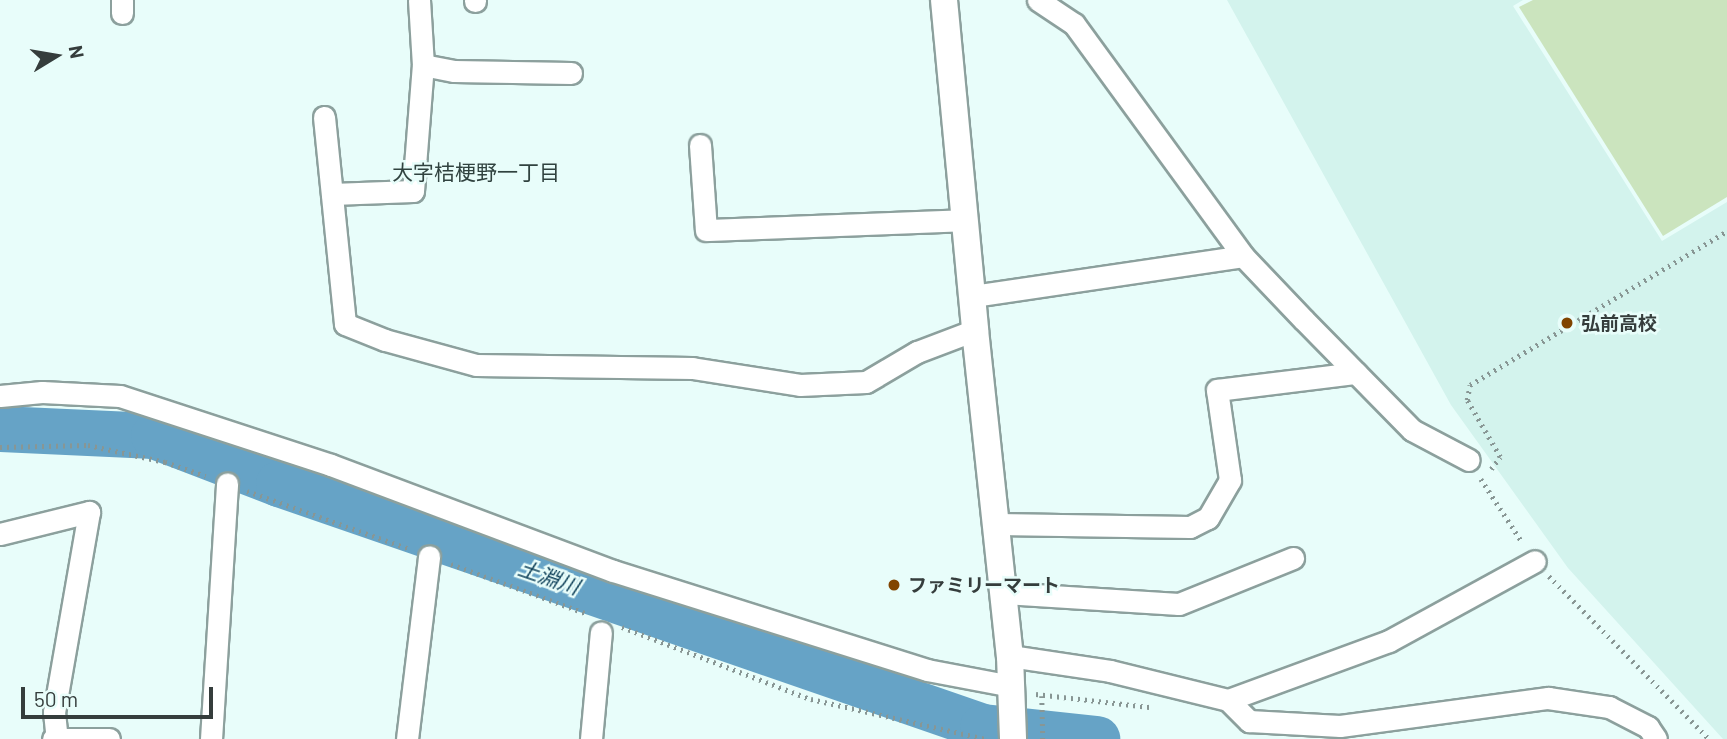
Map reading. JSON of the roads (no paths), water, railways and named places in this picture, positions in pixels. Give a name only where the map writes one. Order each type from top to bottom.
[{"type":"street","points":[[332,194],[413,191],[423,65],[419,0]]},
{"type":"street","points":[[944,0],[975,330],[1010,656],[1013,739]]},
{"type":"street","points":[[1038,0],[1074,24],[1243,256],[1412,430],[1469,460]]},
{"type":"street","points":[[423,65],[454,71],[571,73]]},
{"type":"street","points":[[324,117],[345,324],[386,340],[476,365],[692,368],[800,385],[866,382],[917,352],[975,330]]},
{"type":"street","points":[[701,145],[706,230],[965,220]]},
{"type":"street","points":[[973,296],[1243,256]]},
{"type":"street","points":[[997,524],[1190,527],[1208,518],[1230,480],[1217,390],[1356,373]]},
{"type":"street","points":[[0,396],[43,392],[120,396],[331,465],[613,571],[1013,694]]},
{"type":"street","points":[[211,739],[227,484]]},
{"type":"street","points":[[0,534],[89,512],[54,712],[55,739],[109,739]]},
{"type":"street","points":[[407,739],[429,556]]},
{"type":"street","points":[[1004,593],[1179,604],[1293,558]]},
{"type":"street","points":[[1228,701],[1389,641],[1535,561]]},
{"type":"street","points":[[591,739],[606,625]]},
{"type":"street","points":[[1010,656],[1110,671],[1228,701],[1249,722],[1340,726],[1548,698],[1609,707],[1648,727],[1656,739]]},
{"type":"waterway","name":"土淵川","points":[[0,429],[154,436],[279,484],[983,727],[1097,739]]},
{"type":"place","name":"弘前高校","points":[[1567,323]]},
{"type":"place","name":"ファミリーマート","points":[[894,585]]},
{"type":"district","name":"大字桔梗野一丁目","points":[[476,172]]}]
